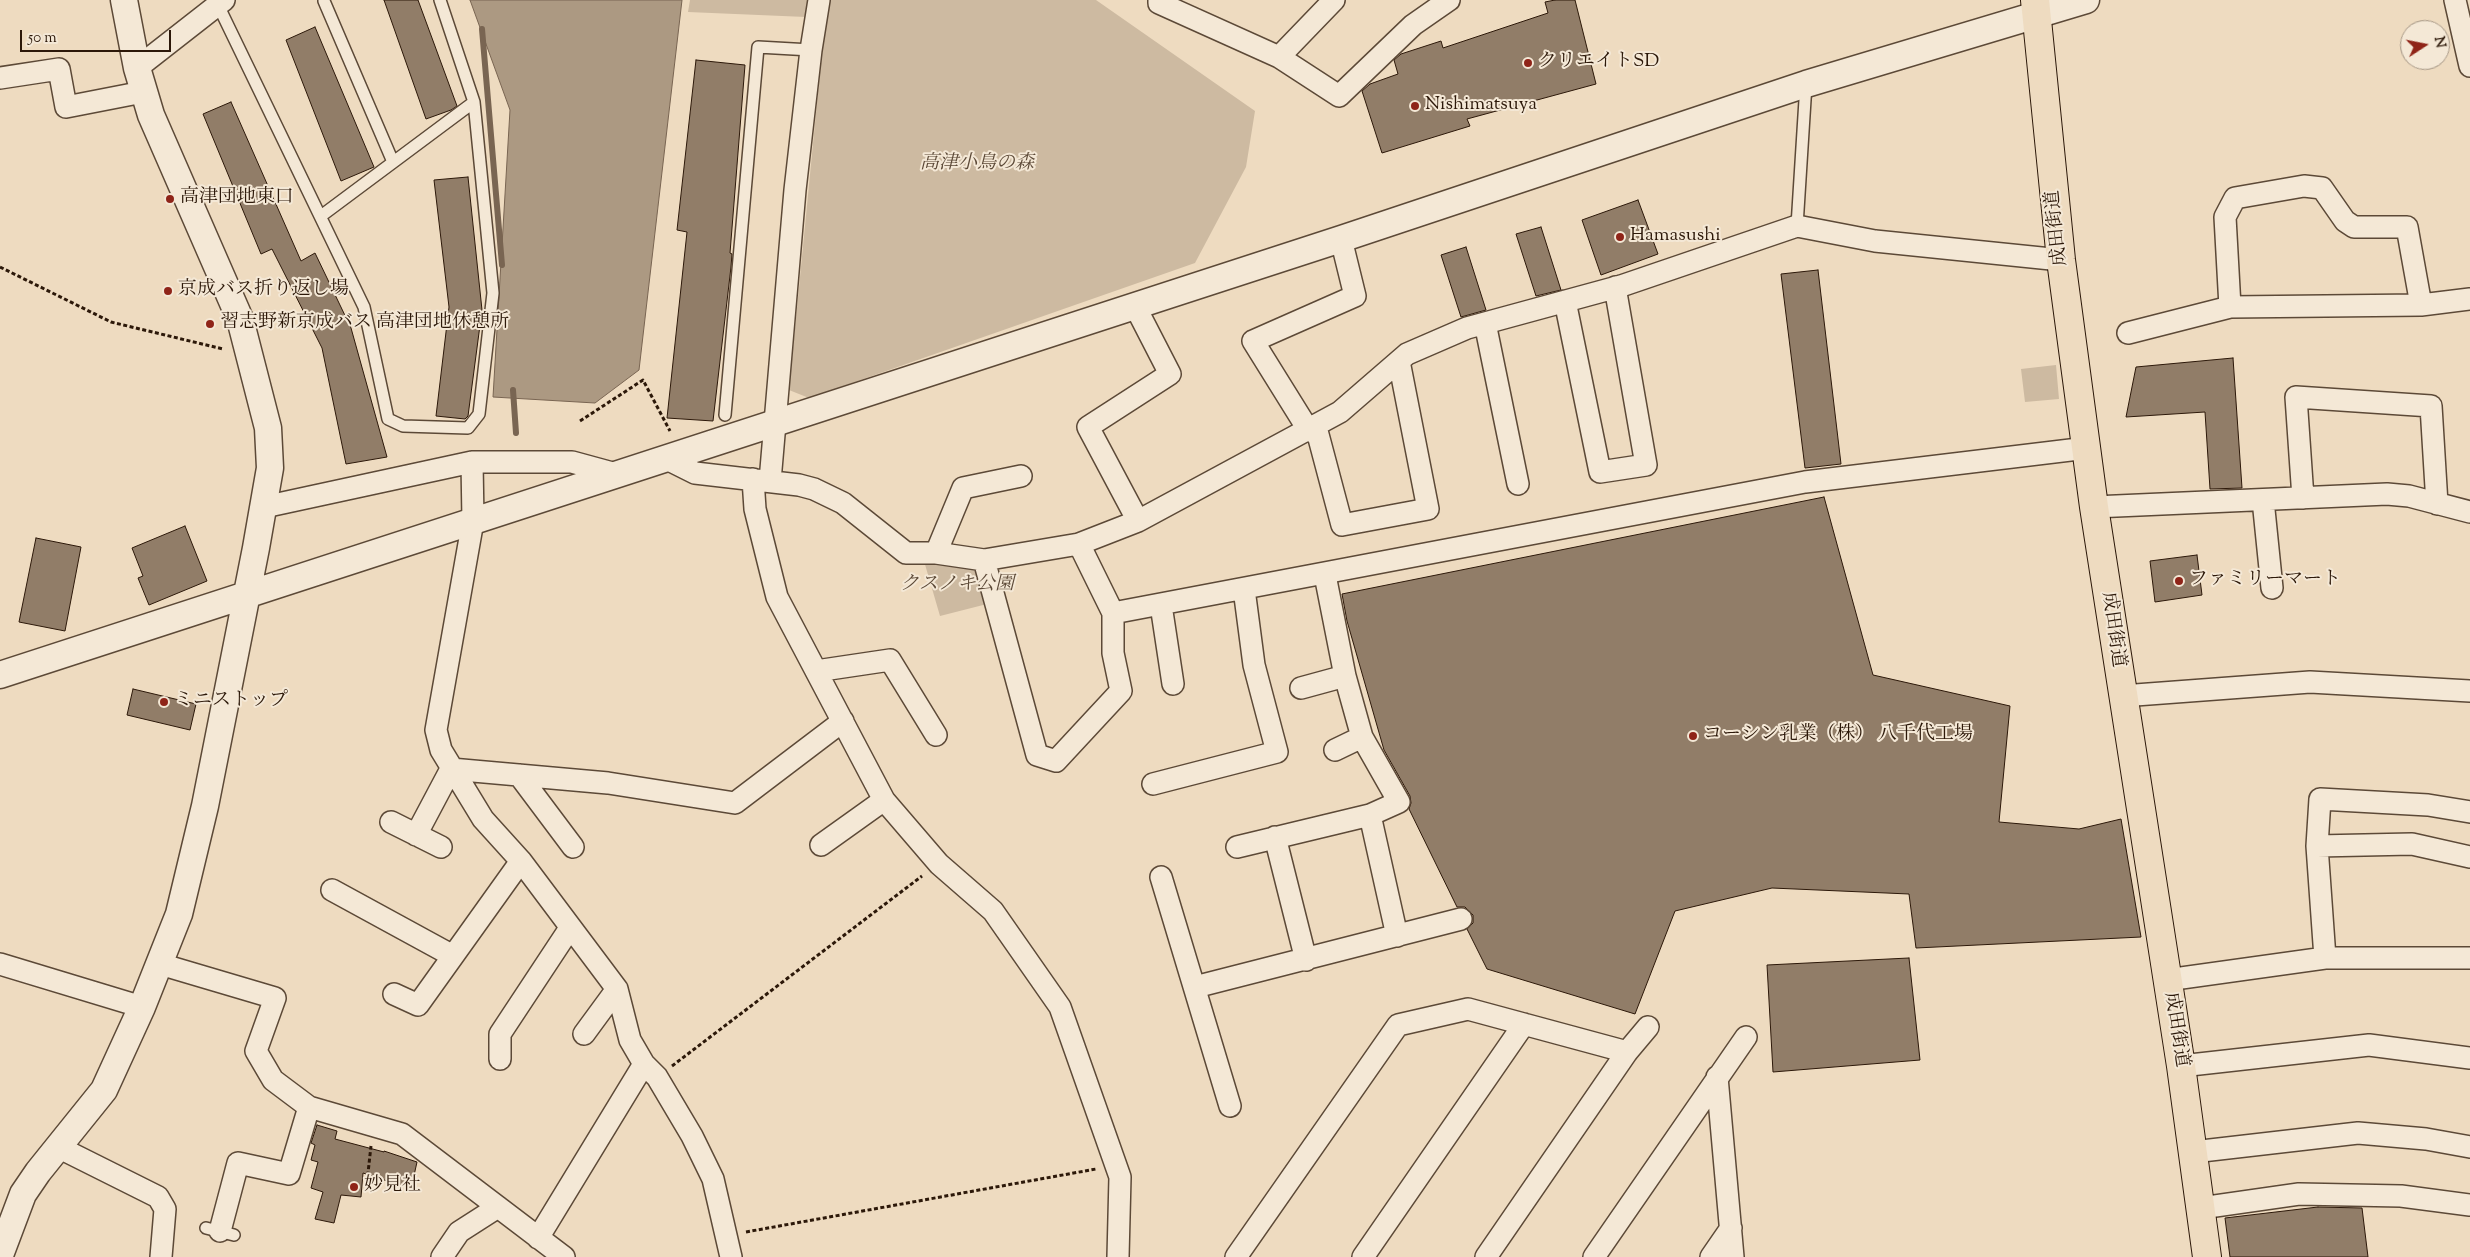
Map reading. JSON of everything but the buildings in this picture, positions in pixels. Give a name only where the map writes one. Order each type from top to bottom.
[{"type":"highway","name":"成田街道","points":[[2036,7],[2061,260],[2094,507],[2193,1152],[2207,1257]]},
{"type":"street","points":[[0,1255],[24,1194],[58,1146],[104,1090],[142,1008],[179,914],[205,806],[264,507],[271,448],[251,355],[240,319],[162,141],[140,80],[124,0]]},
{"type":"street","points":[[819,0],[811,50],[795,190],[773,423],[755,509],[777,596],[884,800],[939,864],[993,911],[1060,1007],[1120,1177],[1118,1257]]},
{"type":"street","points":[[1159,0],[1159,3],[1279,57],[1339,96],[1412,25],[1449,0]]},
{"type":"street","points":[[1279,57],[1334,0]]},
{"type":"street","points":[[0,675],[1341,239],[2036,7],[2086,0]]},
{"type":"street","points":[[2455,0],[2470,66]]},
{"type":"street","points":[[0,78],[59,69],[66,107],[140,80],[221,2]]},
{"type":"street","points":[[2230,307],[2225,217],[2235,198],[2304,186],[2322,188],[2345,221],[2354,227],[2407,227],[2421,305]]},
{"type":"street","points":[[665,458],[695,473],[799,484],[843,502],[906,553],[936,553],[984,560],[1079,544],[1138,521],[1313,429],[1340,412],[1408,354],[1467,328],[1615,287],[1797,226],[1875,241],[2061,260]]},
{"type":"street","points":[[1341,239],[1355,296],[1253,341],[1313,429],[1342,525],[1428,509],[1399,361]]},
{"type":"street","points":[[1565,301],[1600,472],[1646,465],[1615,287]]},
{"type":"street","points":[[2128,333],[2230,307],[2421,305],[2470,299]]},
{"type":"street","points":[[1136,306],[1170,374],[1088,427],[1138,521]]},
{"type":"street","points":[[1485,323],[1518,484]]},
{"type":"street","points":[[2304,498],[2296,397],[2431,406],[2437,504]]},
{"type":"street","points":[[1113,613],[1325,575],[1805,482],[2087,448]]},
{"type":"street","points":[[264,507],[472,462],[572,462],[616,474]]},
{"type":"street","points":[[472,462],[473,521],[436,730],[441,750],[483,819],[521,862],[617,989],[630,1040],[692,1136],[713,1179],[730,1257]]},
{"type":"street","points":[[936,553],[964,488],[1021,476]]},
{"type":"street","points":[[2094,507],[2386,494],[2409,496],[2470,512]]},
{"type":"street","points":[[2263,500],[2272,588]]},
{"type":"street","points":[[984,560],[1037,755],[1056,761],[1121,691],[1113,653],[1113,613],[1079,544]]},
{"type":"street","points":[[1237,847],[1370,815],[1399,802],[1362,737],[1345,676],[1325,575]]},
{"type":"street","points":[[1154,784],[1277,752],[1254,665],[1244,589]]},
{"type":"street","points":[[1161,605],[1173,684]]},
{"type":"street","points":[[816,672],[890,660],[936,735]]},
{"type":"street","points":[[1301,688],[1345,676]]},
{"type":"street","points":[[2122,696],[2310,682],[2470,691]]},
{"type":"street","points":[[451,768],[608,784],[735,803],[843,720]]},
{"type":"street","points":[[1335,750],[1362,737]]},
{"type":"street","points":[[416,835],[451,768]]},
{"type":"street","points":[[519,775],[573,847]]},
{"type":"street","points":[[2325,958],[2317,846],[2320,799],[2428,805],[2470,812]]},
{"type":"street","points":[[821,845],[884,800]]},
{"type":"street","points":[[1370,815],[1397,936]]},
{"type":"street","points":[[391,822],[440,847]]},
{"type":"street","points":[[1275,837],[1306,960]]},
{"type":"street","points":[[2317,846],[2412,844],[2470,857]]},
{"type":"street","points":[[394,994],[418,1005],[521,862]]},
{"type":"street","points":[[1161,877],[1230,1106]]},
{"type":"street","points":[[332,890],[454,956]]},
{"type":"street","points":[[1195,987],[1460,919]]},
{"type":"street","points":[[500,1060],[500,1034],[570,928]]},
{"type":"street","points":[[2167,980],[2325,958],[2470,958]]},
{"type":"street","points":[[0,964],[142,1008]]},
{"type":"street","points":[[160,964],[275,998],[256,1051],[273,1080],[309,1108],[402,1134],[564,1257]]},
{"type":"street","points":[[584,1034],[617,989]]},
{"type":"street","points":[[1236,1257],[1398,1025],[1468,1009],[1627,1052]]},
{"type":"street","points":[[1363,1257],[1524,1024]]},
{"type":"street","points":[[1486,1257],[1627,1052],[1648,1027]]},
{"type":"street","points":[[1594,1257],[1746,1037]]},
{"type":"street","points":[[2180,1066],[2369,1045],[2470,1058]]},
{"type":"street","points":[[538,1238],[650,1071]]},
{"type":"street","points":[[1717,1077],[1733,1257]]},
{"type":"street","points":[[220,1231],[238,1163],[289,1174],[309,1108]]},
{"type":"street","points":[[2193,1152],[2358,1133],[2426,1139],[2470,1146]]},
{"type":"street","points":[[58,1146],[158,1197],[165,1208],[161,1257]]},
{"type":"street","points":[[2201,1208],[2299,1194],[2401,1196],[2470,1205]]},
{"type":"street","points":[[442,1257],[459,1232],[498,1207]]},
{"type":"street","points":[[1710,1257],[1731,1228]]},
{"type":"lane","points":[[221,2],[364,307],[388,419],[403,426],[468,428],[479,414],[492,292],[474,102],[440,0]]},
{"type":"lane","points":[[324,1],[393,162]]},
{"type":"lane","points":[[725,415],[758,47],[811,50]]},
{"type":"lane","points":[[1797,226],[1806,84]]},
{"type":"lane","points":[[321,216],[474,102]]},
{"type":"path","points":[[0,268],[111,322],[251,355]]},
{"type":"path","points":[[580,421],[643,380],[668,432],[677,431]]},
{"type":"path","points":[[650,1071],[939,864]]},
{"type":"path","points":[[367,1182],[374,1126]]},
{"type":"path","points":[[724,1236],[1117,1166]]},
{"type":"green space","points":[[690,0],[810,0],[806,17],[688,12]]},
{"type":"green space","name":"高津小鳥の森","points":[[827,0],[1096,0],[1255,111],[1246,167],[1195,263],[809,398],[789,390]]},
{"type":"green space","points":[[2056,365],[2059,399],[2025,402],[2021,369]]},
{"type":"green space","name":"クスノキ公園","points":[[924,561],[981,563],[991,603],[940,616]]},
{"type":"shaded area","points":[[470,0],[682,0],[639,370],[595,403],[493,397],[510,110]]},
{"type":"waterway","points":[[482,29],[502,265]]},
{"type":"waterway","points":[[513,390],[516,433]]},
{"type":"place","name":"クリエイトSD","points":[[1528,63]]},
{"type":"place","name":"Nishimatsuya","points":[[1415,106]]},
{"type":"place","name":"高津団地東口","points":[[170,199]]},
{"type":"place","name":"Hamasushi","points":[[1620,237]]},
{"type":"place","name":"京成バス折り返し場","points":[[168,291]]},
{"type":"place","name":"習志野新京成バス 高津団地休憩所","points":[[210,324]]},
{"type":"place","name":"ファミリーマート","points":[[2179,581]]},
{"type":"place","name":"ミニストップ","points":[[164,702]]},
{"type":"place","name":"コーシン乳業（株） 八千代工場","points":[[1693,736]]},
{"type":"place","name":"妙見社","points":[[354,1187]]}]
